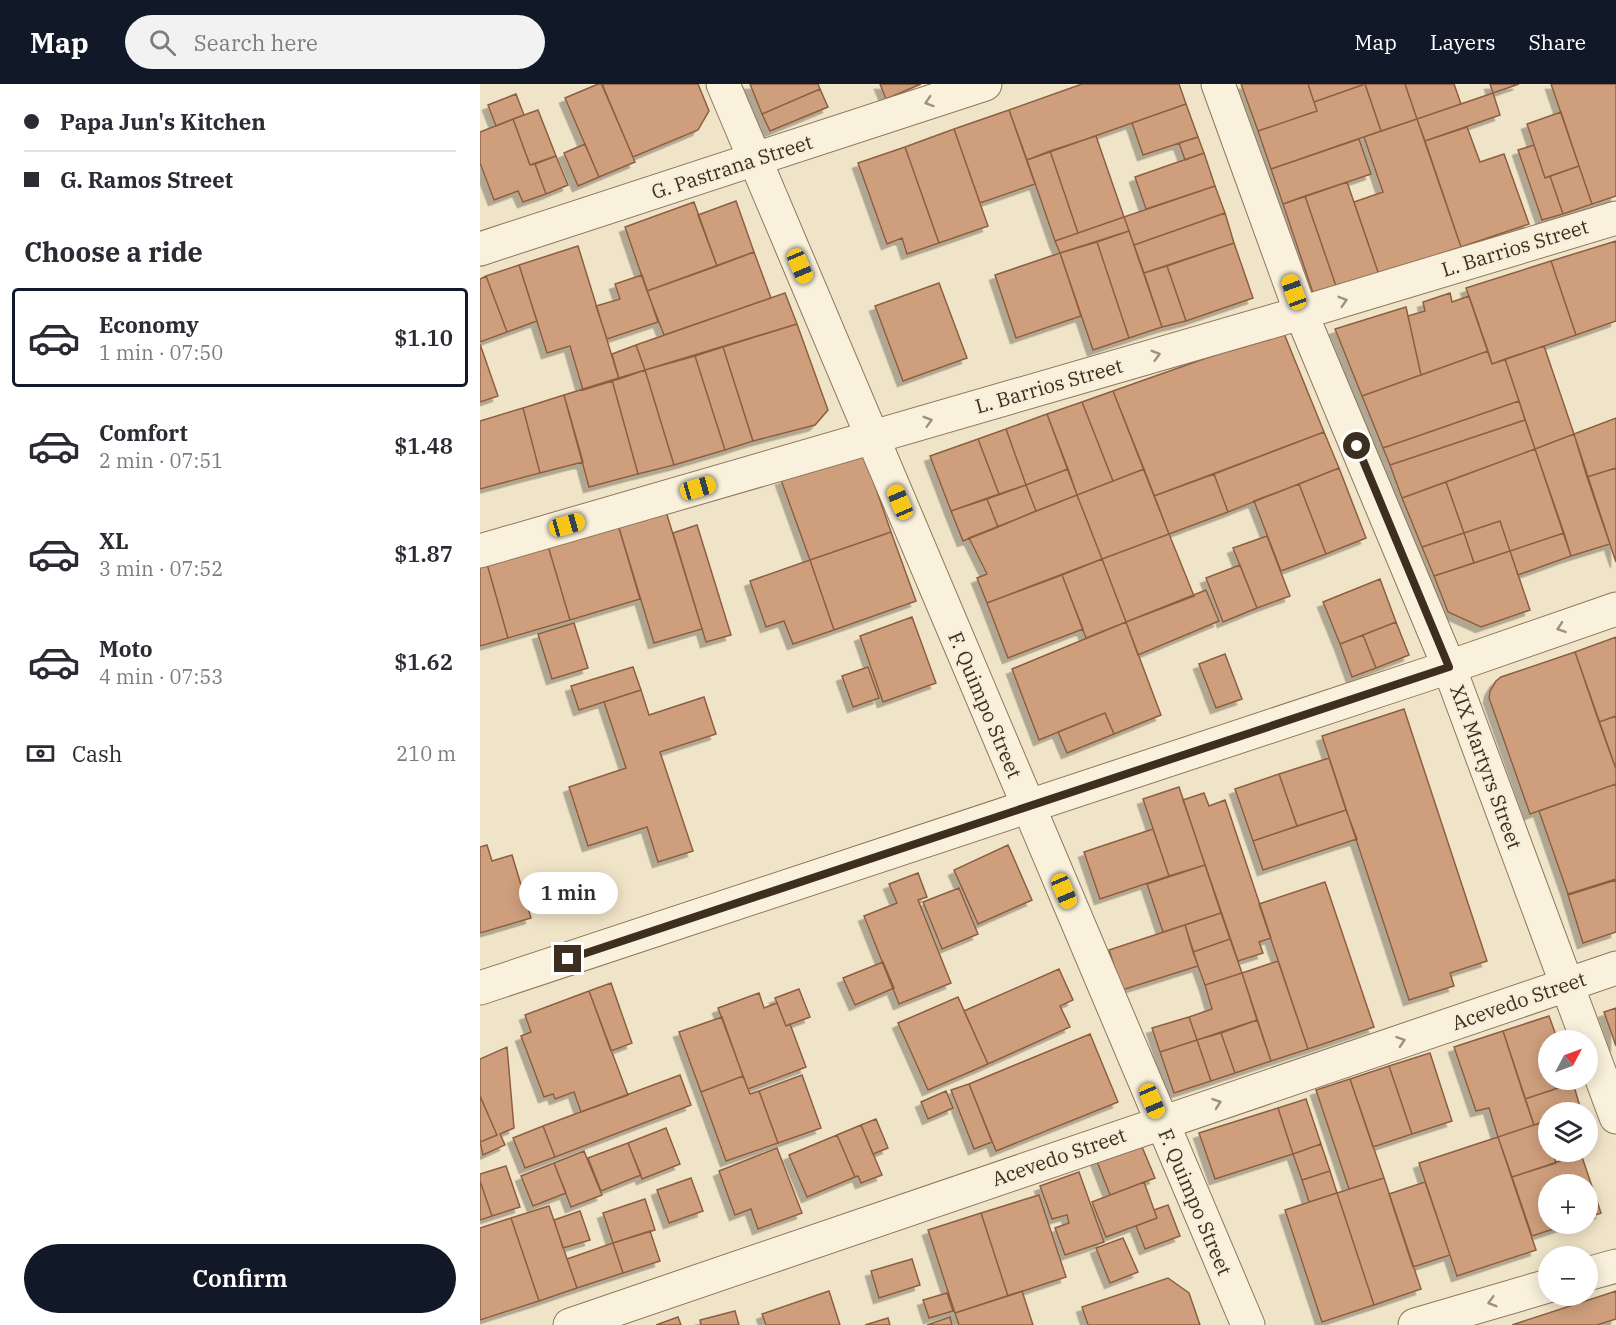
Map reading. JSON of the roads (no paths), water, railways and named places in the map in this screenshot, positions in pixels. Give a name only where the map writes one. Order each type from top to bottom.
[{"type":"street","name":"F. Quimpo Street","points":[[723,84],[1248,1325]]},
{"type":"street","name":"G. Pastrana Street","points":[[480,249],[985,84]]},
{"type":"street","name":"XIX Martyrs Street","points":[[1218,84],[1301,313],[1449,667],[1616,1117]]},
{"type":"street","name":"L. Barrios Street","points":[[480,551],[1301,313],[1616,218]]},
{"type":"street","points":[[480,988],[1449,667],[1616,609]]},
{"type":"street","name":"Acevedo Street","points":[[570,1325],[1616,968]]},
{"type":"street","points":[[1598,1271],[1616,1266]]},
{"type":"street","points":[[1415,1325],[1538,1289]]}]
